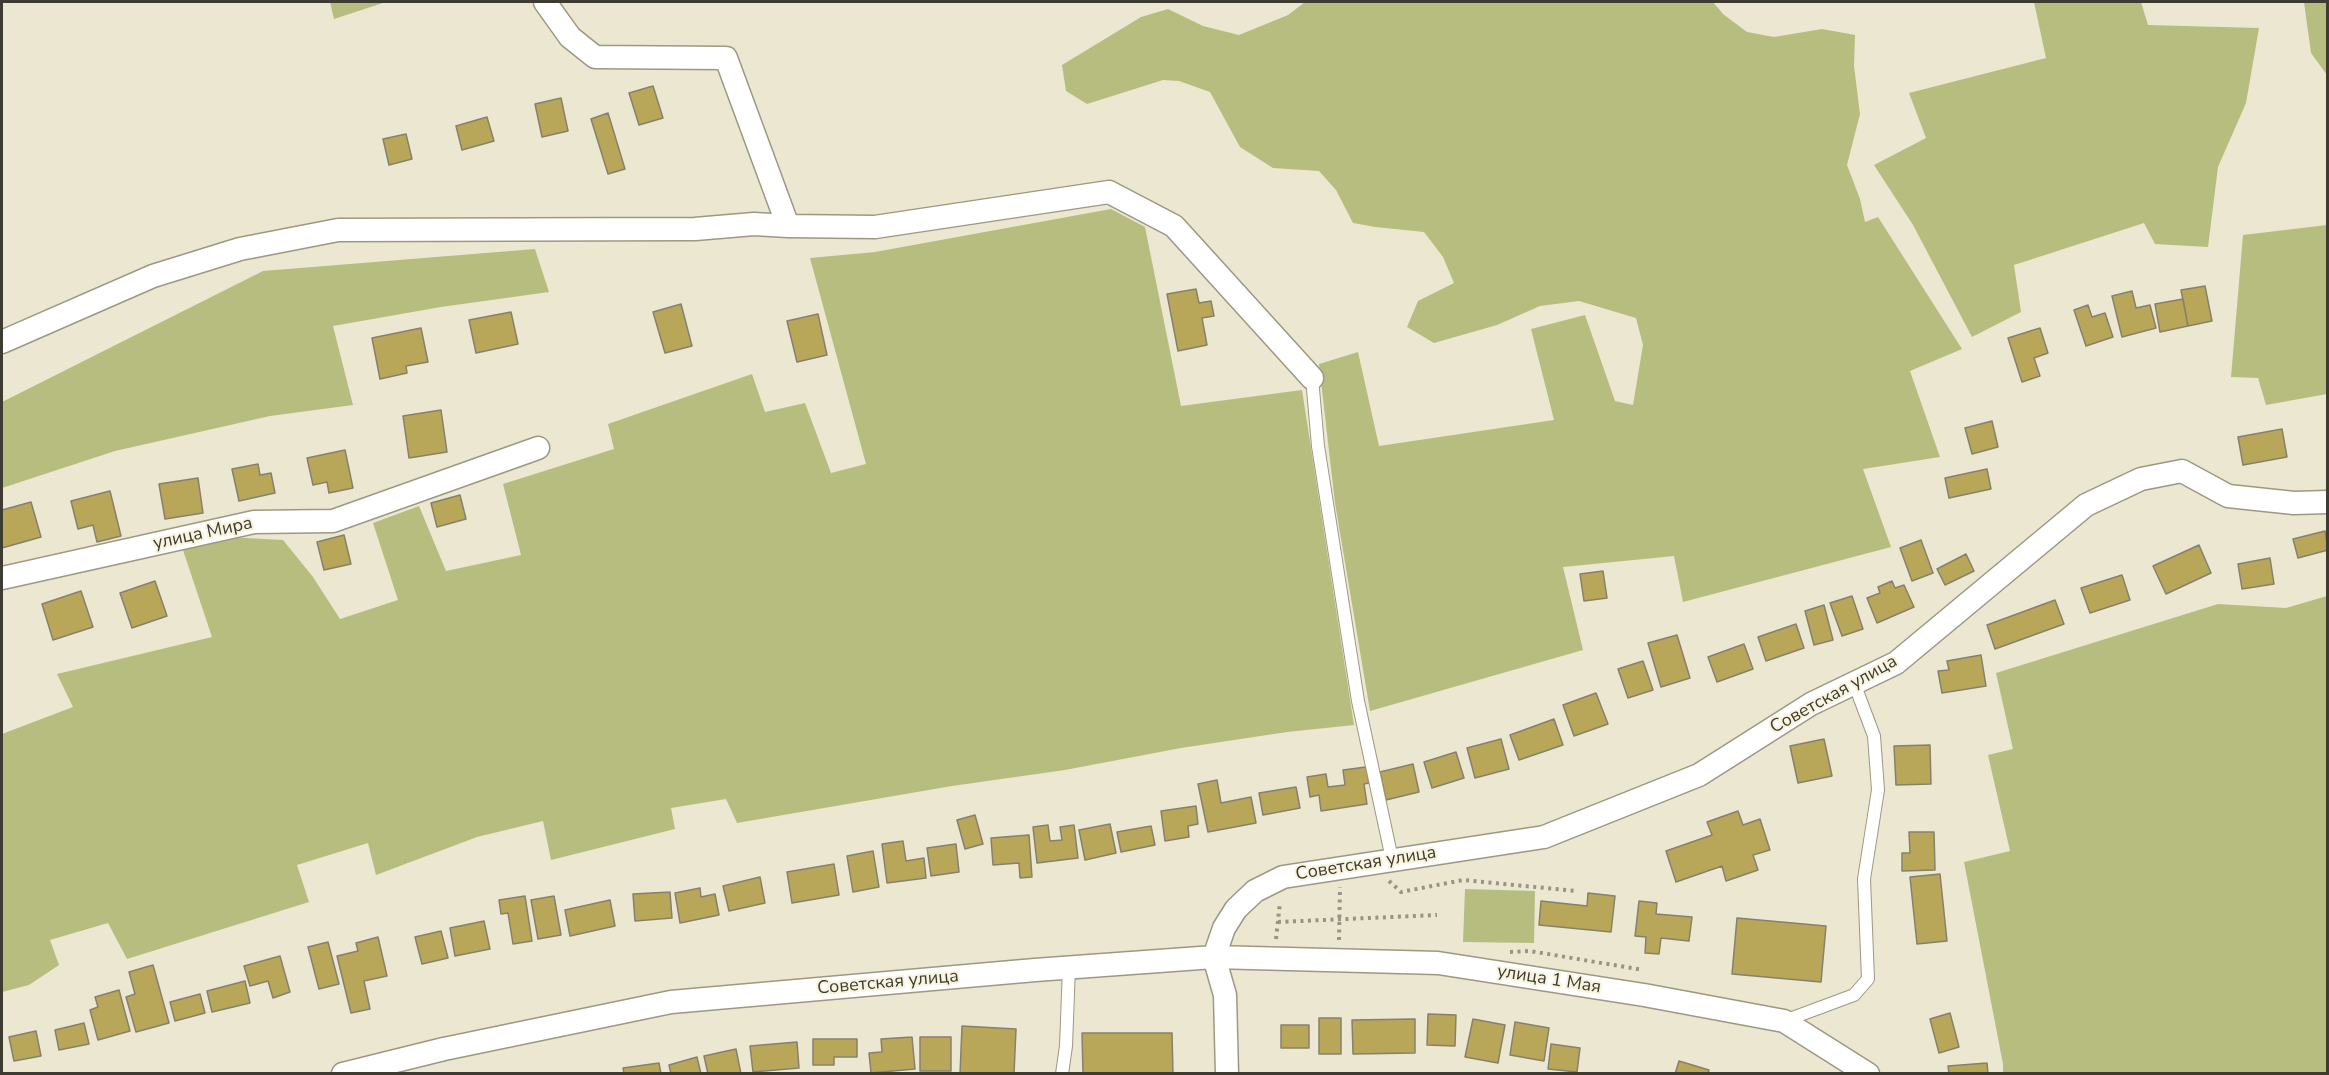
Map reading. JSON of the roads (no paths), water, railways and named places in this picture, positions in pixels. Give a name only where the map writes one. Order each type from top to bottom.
[{"type":"street","points":[[545,2],[570,36],[595,57],[726,58],[788,226]]},
{"type":"street","points":[[2,342],[153,276],[240,249],[338,230],[695,229],[754,224],[874,227],[1109,192],[1174,226],[1312,378]]},
{"type":"street","name":"улица Мира","points":[[2,578],[254,522],[333,521],[538,448]]},
{"type":"street","name":"Советская улица","points":[[343,1074],[444,1049],[671,1002],[1214,957],[1224,928],[1236,909],[1254,891],[1283,877],[1389,868],[1544,837],[1699,775],[1810,704],[1896,663],[2086,505],[2141,479],[2182,471],[2228,496],[2294,503],[2328,502]]},
{"type":"street","points":[[1214,957],[1225,994],[1227,1074]]},
{"type":"street","name":"улица 1 Мая","points":[[1214,957],[1438,963],[1644,995],[1784,1021],[1868,1074]]},
{"type":"lane","points":[[1312,378],[1318,446],[1358,701],[1389,868]]},
{"type":"lane","points":[[1784,1021],[1854,995],[1868,979],[1864,879],[1878,789],[1874,736],[1854,683]]},
{"type":"lane","points":[[1062,1074],[1066,1046],[1069,968]]}]
